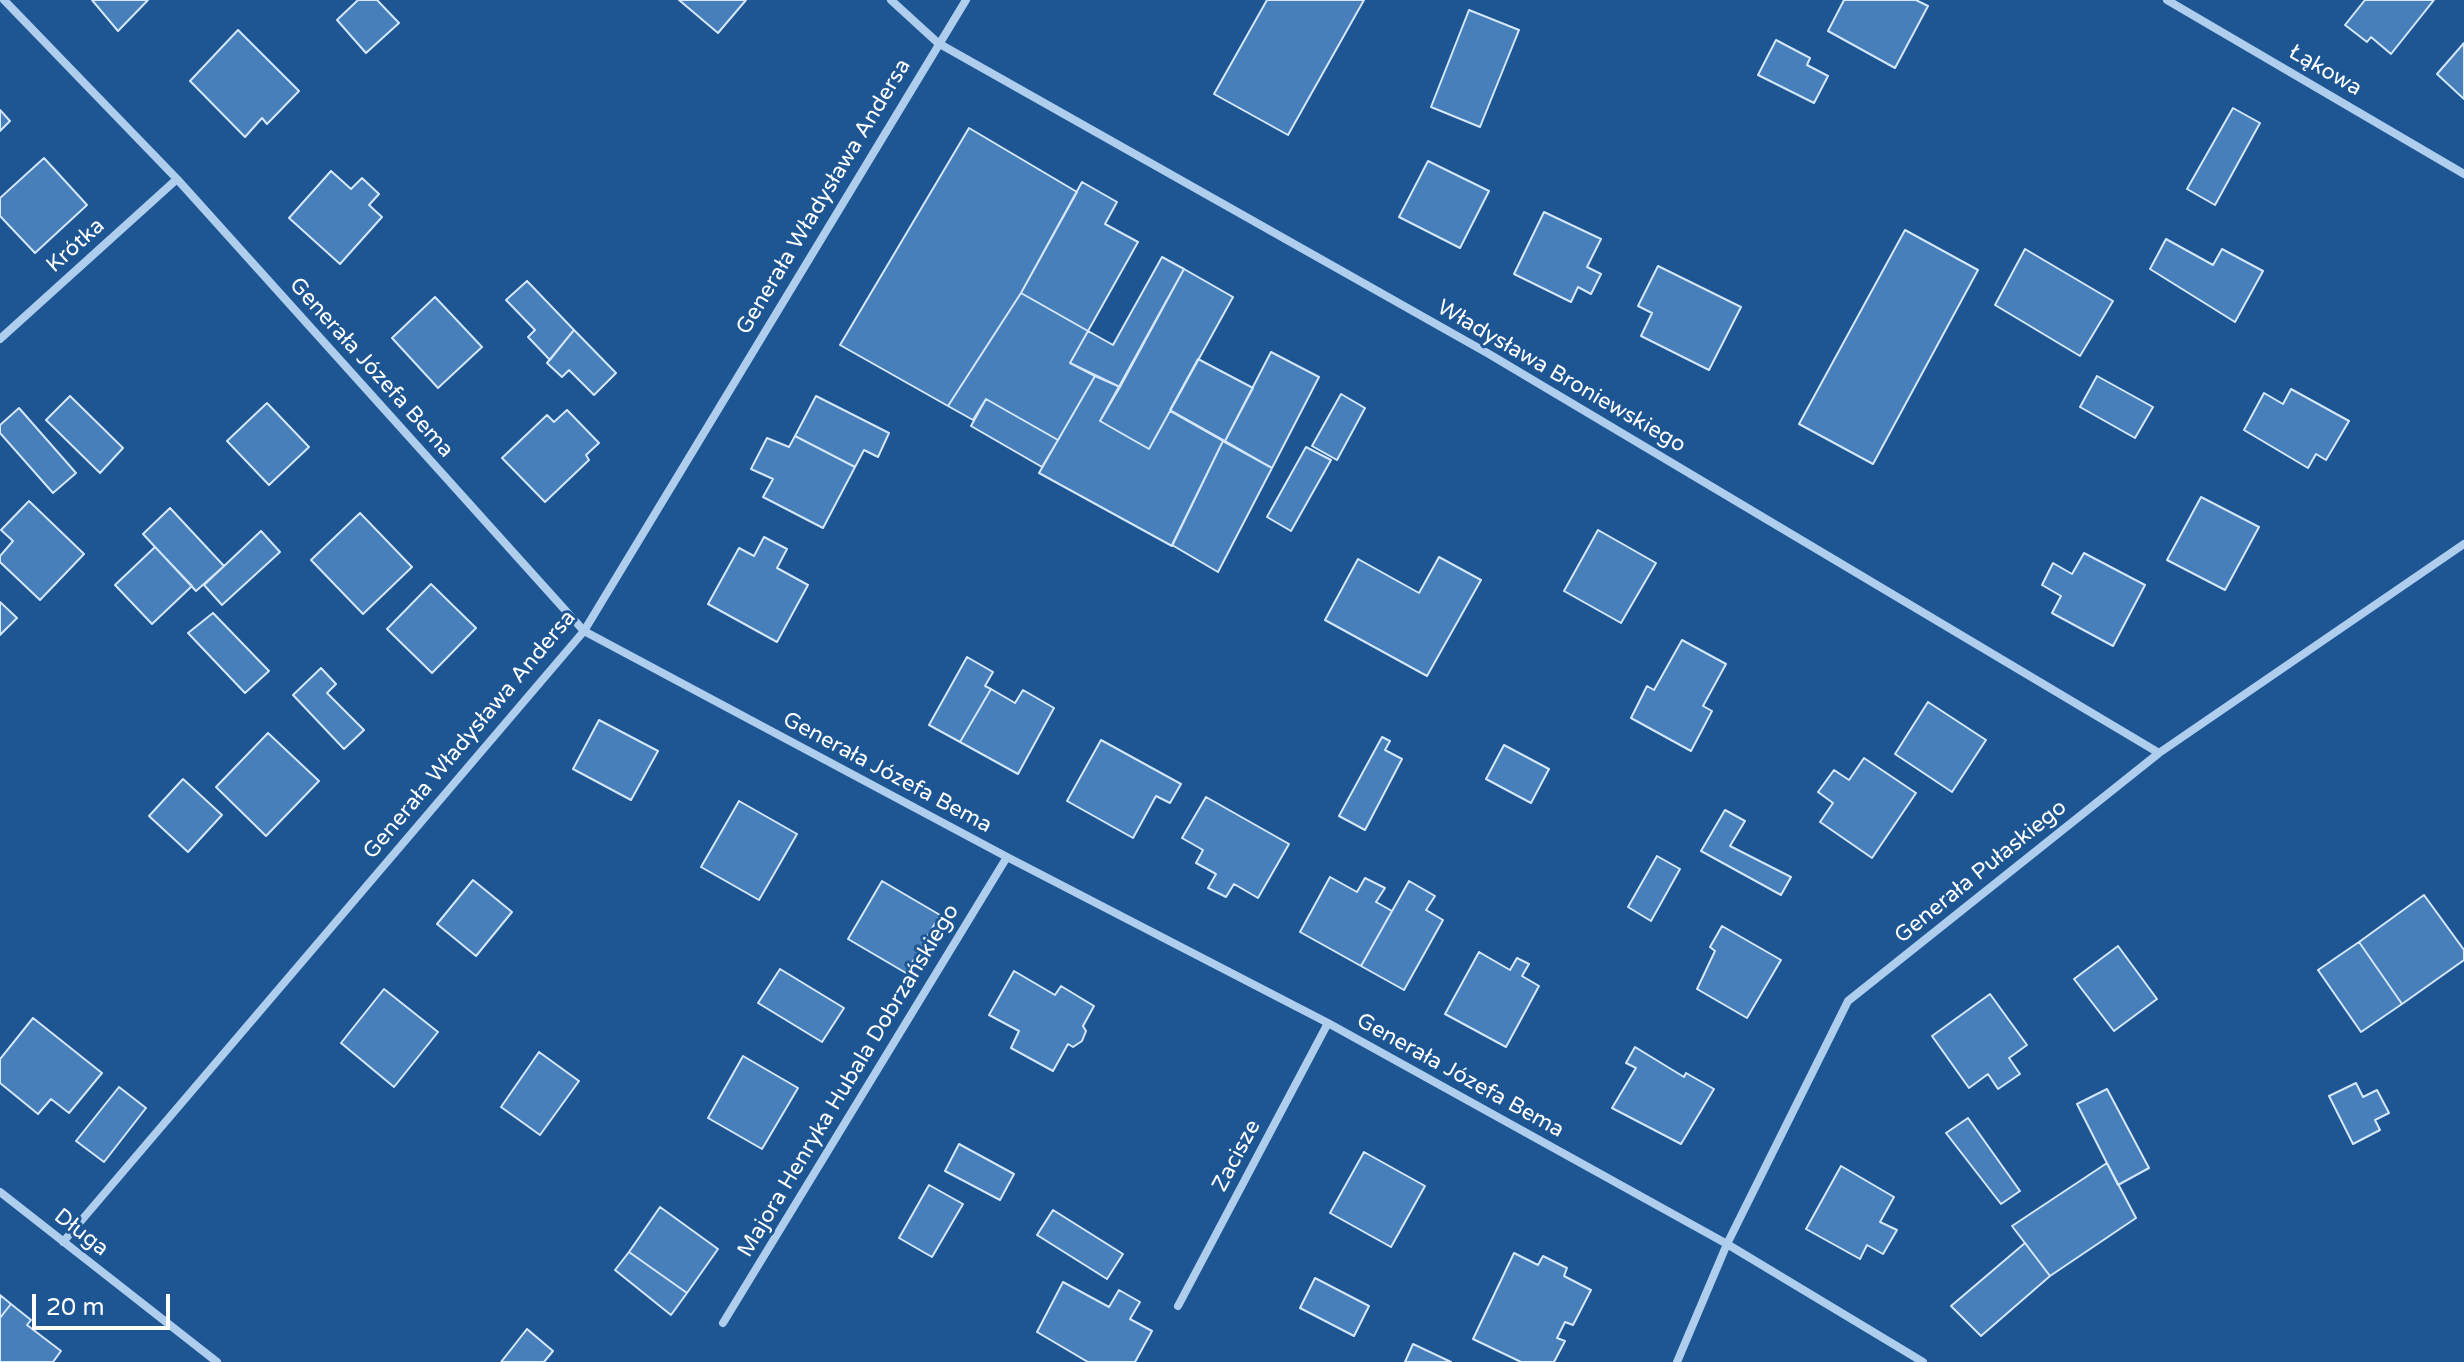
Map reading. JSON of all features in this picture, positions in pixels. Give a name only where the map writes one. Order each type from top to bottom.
[{"type":"street","name":"Generała Józefa Bema","points":[[4,0],[177,179],[584,631],[1007,857],[1328,1023],[1727,1244],[1923,1362]]},
{"type":"street","name":"Władysława Broniewskiego","points":[[891,0],[938,43],[1489,354],[2159,753]]},
{"type":"street","name":"Generała Władysława Andersa","points":[[63,1242],[584,631],[966,0]]},
{"type":"street","name":"Łąkowa","points":[[2167,0],[2464,174]]},
{"type":"street","name":"Krótka","points":[[0,339],[177,179]]},
{"type":"street","name":"Generała Pułaskiego","points":[[1677,1362],[1727,1244],[1848,1001],[2159,753],[2464,544]]},
{"type":"street","name":"Majora Henryka Hubala Dobrzańskiego","points":[[723,1323],[1007,857]]},
{"type":"street","name":"Zacisze","points":[[1178,1306],[1328,1023]]},
{"type":"street","name":"Długa","points":[[0,1192],[217,1362]]},
{"type":"building","points":[[92,0],[148,0],[118,31]]},
{"type":"building","points":[[358,0],[377,0],[399,23],[366,53],[337,20]]},
{"type":"building","points":[[679,0],[746,0],[718,33]]},
{"type":"building","points":[[1267,0],[1364,0],[1288,135],[1214,94]]},
{"type":"building","points":[[1844,0],[1916,0],[1928,6],[1895,68],[1828,31]]},
{"type":"building","points":[[2365,0],[2434,0],[2391,54],[2371,37],[2367,42],[2345,25]]},
{"type":"building","points":[[1469,10],[1519,30],[1480,127],[1431,107]]},
{"type":"building","points":[[238,30],[299,91],[267,124],[262,118],[245,137],[190,81]]},
{"type":"building","points":[[1776,40],[1810,58],[1807,65],[1828,76],[1814,103],[1758,75]]},
{"type":"building","points":[[2464,43],[2464,99],[2437,74]]},
{"type":"building","points":[[2233,108],[2260,123],[2215,205],[2187,189]]},
{"type":"building","points":[[0,110],[10,121],[0,131]]},
{"type":"building","points":[[969,128],[1077,192],[1021,293],[948,406],[840,345]]},
{"type":"building","points":[[44,158],[87,205],[35,253],[0,216],[0,198]]},
{"type":"building","points":[[1428,161],[1489,191],[1460,248],[1399,217]]},
{"type":"building","points":[[331,171],[351,189],[362,178],[379,194],[369,205],[382,217],[340,264],[289,218]]},
{"type":"building","points":[[1082,182],[1117,202],[1105,224],[1138,242],[1088,331],[1021,293]]},
{"type":"building","points":[[1544,212],[1601,239],[1587,267],[1601,274],[1591,294],[1578,287],[1571,302],[1514,274]]},
{"type":"building","points":[[1905,230],[1978,270],[1873,464],[1799,424]]},
{"type":"building","points":[[2166,239],[2213,265],[2222,249],[2263,271],[2235,322],[2150,269]]},
{"type":"building","points":[[2025,249],[2113,301],[2080,356],[1995,305]]},
{"type":"building","points":[[1162,257],[1184,269],[1120,387],[1070,363],[1088,331],[1113,345]]},
{"type":"building","points":[[1658,266],[1741,307],[1709,370],[1641,336],[1652,313],[1638,306]]},
{"type":"building","points":[[1184,269],[1233,297],[1149,449],[1100,421]]},
{"type":"building","points":[[527,281],[574,330],[550,360],[528,337],[535,330],[506,300]]},
{"type":"building","points":[[1021,293],[1088,331],[1070,363],[1095,376],[1058,440],[986,399],[973,420],[948,406]]},
{"type":"building","points":[[435,297],[482,347],[438,388],[392,338]]},
{"type":"building","points":[[574,330],[616,373],[594,395],[569,370],[562,377],[547,363]]},
{"type":"building","points":[[1271,352],[1319,377],[1272,468],[1225,441]]},
{"type":"building","points":[[1198,359],[1253,388],[1225,441],[1170,410]]},
{"type":"building","points":[[1095,376],[1120,387],[1100,421],[1149,449],[1170,411],[1223,441],[1172,546],[1039,473]]},
{"type":"building","points":[[2097,376],[2153,407],[2135,438],[2080,407]]},
{"type":"building","points":[[2291,389],[2349,421],[2326,460],[2316,454],[2308,468],[2244,430],[2264,393],[2283,404]]},
{"type":"building","points":[[1341,394],[1365,408],[1337,460],[1312,446]]},
{"type":"building","points":[[70,396],[123,448],[100,473],[46,420]]},
{"type":"building","points":[[816,396],[889,433],[878,457],[864,450],[855,467],[795,436]]},
{"type":"building","points":[[986,399],[1058,440],[1042,467],[971,426]]},
{"type":"building","points":[[267,403],[309,447],[269,485],[227,441]]},
{"type":"building","points":[[19,408],[76,473],[53,493],[0,433],[0,425]]},
{"type":"building","points":[[567,410],[599,443],[586,455],[589,460],[545,502],[502,458],[547,415],[554,422]]},
{"type":"building","points":[[795,436],[855,467],[823,528],[763,497],[773,479],[751,469],[767,438],[789,447]]},
{"type":"building","points":[[1223,441],[1272,468],[1218,572],[1172,545]]},
{"type":"building","points":[[1306,447],[1331,460],[1291,531],[1267,517]]},
{"type":"building","points":[[2201,497],[2259,527],[2225,590],[2167,560]]},
{"type":"building","points":[[29,501],[84,554],[40,600],[0,562],[0,556],[13,541],[1,530]]},
{"type":"building","points":[[170,508],[224,566],[196,591],[143,534]]},
{"type":"building","points":[[360,513],[412,567],[363,614],[311,560]]},
{"type":"building","points":[[1598,530],[1656,563],[1621,623],[1564,591]]},
{"type":"building","points":[[261,531],[280,552],[222,605],[204,585]]},
{"type":"building","points":[[764,537],[787,549],[777,568],[808,585],[777,642],[708,604],[739,548],[754,556]]},
{"type":"building","points":[[155,547],[192,586],[152,624],[115,585]]},
{"type":"building","points":[[2084,553],[2145,585],[2113,646],[2052,613],[2061,596],[2042,585],[2053,563],[2072,574]]},
{"type":"building","points":[[1439,557],[1481,580],[1427,676],[1325,620],[1358,559],[1419,593]]},
{"type":"building","points":[[431,584],[476,628],[432,673],[387,629]]},
{"type":"building","points":[[0,602],[17,618],[0,635]]},
{"type":"building","points":[[213,613],[269,671],[245,693],[188,633]]},
{"type":"building","points":[[1682,640],[1726,664],[1703,706],[1712,711],[1691,751],[1631,718],[1647,686],[1654,690]]},
{"type":"building","points":[[967,657],[993,672],[985,686],[991,689],[960,742],[929,725]]},
{"type":"building","points":[[321,668],[336,684],[327,693],[364,730],[344,749],[293,695]]},
{"type":"building","points":[[991,689],[1015,703],[1023,690],[1054,708],[1018,774],[960,742]]},
{"type":"building","points":[[1928,702],[1986,740],[1952,792],[1895,754]]},
{"type":"building","points":[[599,720],[658,751],[631,800],[573,769]]},
{"type":"building","points":[[268,733],[319,781],[266,836],[216,787]]},
{"type":"building","points":[[1382,737],[1390,741],[1385,750],[1402,759],[1365,830],[1339,816]]},
{"type":"building","points":[[1101,740],[1181,784],[1170,803],[1156,796],[1133,838],[1067,801]]},
{"type":"building","points":[[1504,745],[1549,769],[1531,803],[1486,779]]},
{"type":"building","points":[[1864,758],[1916,793],[1872,858],[1820,822],[1833,803],[1818,792],[1834,770],[1849,780]]},
{"type":"building","points":[[183,779],[222,815],[188,852],[149,816]]},
{"type":"building","points":[[1206,797],[1289,844],[1258,898],[1234,884],[1226,897],[1208,888],[1216,874],[1196,863],[1203,850],[1182,838]]},
{"type":"building","points":[[739,801],[797,834],[759,900],[701,867]]},
{"type":"building","points":[[1725,810],[1745,821],[1730,846],[1791,877],[1781,895],[1701,851]]},
{"type":"building","points":[[1657,856],[1680,869],[1651,921],[1628,907]]},
{"type":"building","points":[[1330,877],[1357,892],[1365,878],[1385,888],[1376,902],[1392,911],[1361,966],[1300,932]]},
{"type":"building","points":[[473,880],[512,912],[476,956],[437,924]]},
{"type":"building","points":[[882,881],[940,915],[906,973],[848,939]]},
{"type":"building","points":[[1409,881],[1435,896],[1426,910],[1443,920],[1404,990],[1361,966]]},
{"type":"building","points":[[2424,895],[2464,950],[2464,960],[2402,1004],[2359,942]]},
{"type":"building","points":[[1722,926],[1781,960],[1747,1018],[1697,989],[1715,951],[1710,947]]},
{"type":"building","points":[[2359,942],[2402,1004],[2361,1032],[2318,970]]},
{"type":"building","points":[[2118,946],[2157,999],[2114,1031],[2074,979]]},
{"type":"building","points":[[1479,952],[1510,970],[1517,958],[1529,964],[1522,976],[1539,986],[1506,1047],[1445,1014]]},
{"type":"building","points":[[780,969],[844,1008],[822,1042],[758,1003]]},
{"type":"building","points":[[1014,971],[1055,995],[1061,986],[1094,1006],[1083,1026],[1086,1031],[1082,1041],[1073,1047],[1068,1044],[1053,1071],[1011,1048],[1019,1031],[989,1015]]},
{"type":"building","points":[[384,989],[438,1032],[394,1087],[341,1043]]},
{"type":"building","points":[[1990,994],[2027,1045],[2009,1058],[2020,1074],[1998,1089],[1988,1074],[1969,1088],[1932,1036]]},
{"type":"building","points":[[33,1018],[102,1073],[69,1113],[51,1099],[38,1114],[0,1083],[0,1059]]},
{"type":"building","points":[[1635,1047],[1684,1077],[1686,1073],[1714,1089],[1681,1144],[1612,1108],[1636,1068],[1626,1063]]},
{"type":"building","points":[[539,1052],[579,1081],[540,1135],[501,1107]]},
{"type":"building","points":[[743,1056],[798,1088],[762,1149],[708,1118]]},
{"type":"building","points":[[2356,1083],[2363,1097],[2377,1090],[2389,1113],[2375,1120],[2380,1130],[2353,1144],[2329,1096]]},
{"type":"building","points":[[119,1087],[146,1108],[104,1162],[76,1141]]},
{"type":"building","points":[[2107,1089],[2149,1168],[2118,1185],[2077,1104]]},
{"type":"building","points":[[1968,1118],[2020,1191],[2001,1204],[1946,1133]]},
{"type":"building","points":[[959,1144],[1014,1174],[1000,1200],[945,1171]]},
{"type":"building","points":[[1364,1152],[1425,1186],[1391,1247],[1330,1213]]},
{"type":"building","points":[[2107,1163],[2136,1218],[2050,1276],[2012,1226]]},
{"type":"building","points":[[1841,1166],[1894,1197],[1880,1222],[1897,1230],[1883,1254],[1867,1245],[1860,1259],[1806,1229]]},
{"type":"building","points":[[929,1185],[963,1204],[932,1257],[899,1238]]},
{"type":"building","points":[[660,1207],[718,1249],[687,1293],[629,1252]]},
{"type":"building","points":[[1053,1210],[1123,1254],[1107,1279],[1037,1235]]},
{"type":"building","points":[[2025,1243],[2050,1276],[1981,1336],[1951,1306]]},
{"type":"building","points":[[629,1252],[687,1293],[671,1315],[615,1270]]},
{"type":"building","points":[[1514,1253],[1538,1265],[1543,1256],[1567,1268],[1564,1276],[1591,1290],[1573,1325],[1565,1322],[1557,1338],[1565,1341],[1554,1362],[1521,1362],[1473,1339]]},
{"type":"building","points":[[1315,1278],[1369,1306],[1354,1336],[1300,1308]]},
{"type":"building","points":[[1063,1282],[1109,1307],[1119,1290],[1140,1302],[1130,1319],[1152,1331],[1135,1362],[1088,1362],[1037,1332]]},
{"type":"building","points":[[0,1295],[11,1304],[0,1318]]},
{"type":"building","points":[[11,1304],[31,1320],[27,1325],[61,1351],[53,1362],[0,1362],[0,1318]]},
{"type":"building","points":[[527,1329],[553,1351],[544,1362],[501,1362]]},
{"type":"building","points":[[1413,1344],[1451,1362],[1405,1362]]}]
